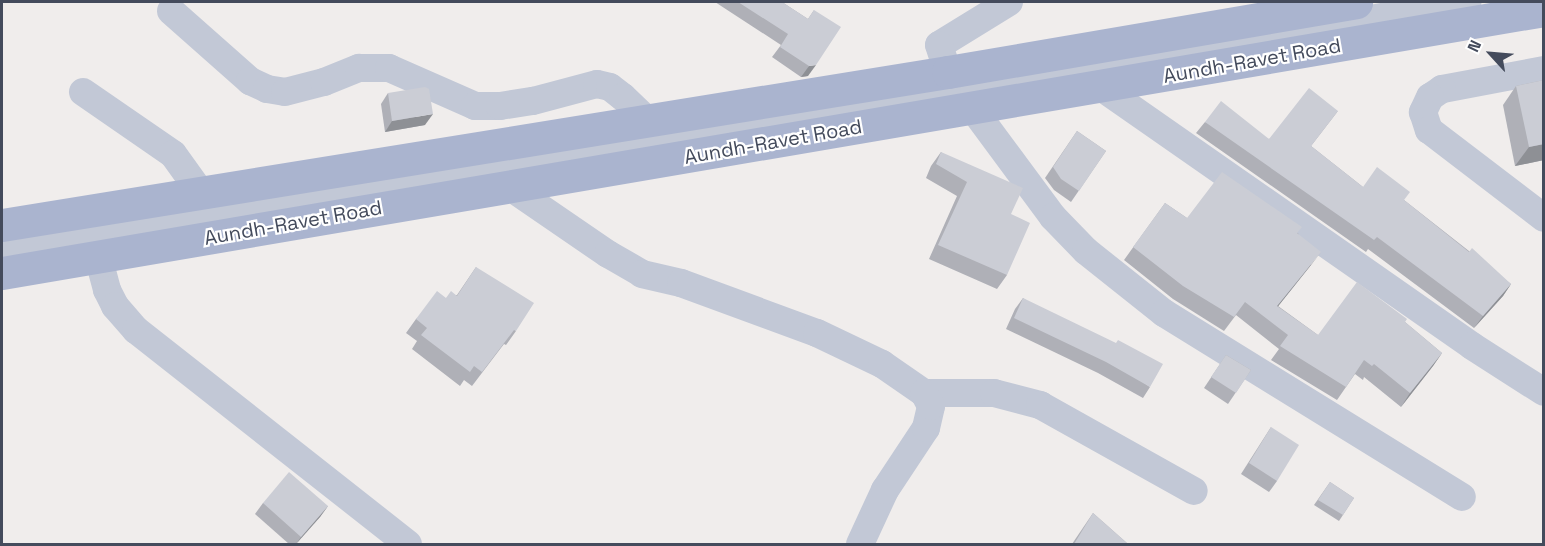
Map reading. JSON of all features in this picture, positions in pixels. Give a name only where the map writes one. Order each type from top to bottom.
[{"type":"main road","name":"Aundh-Ravet Road","points":[[2,273],[510,187],[1356,2]]},
{"type":"main road","name":"Aundh-Ravet Road","points":[[2,225],[647,120],[961,90],[1101,87],[1544,10]]},
{"type":"street","points":[[1009,2],[939,45],[961,90],[1053,217],[1086,251],[1164,314],[1462,497]]},
{"type":"street","points":[[2,249],[961,90],[1468,2]]},
{"type":"street","points":[[171,11],[250,81],[267,89],[285,92],[324,82],[359,68],[389,68],[475,106],[500,106],[532,101],[597,84],[610,87],[647,120]]},
{"type":"street","points":[[1544,70],[1442,89],[1430,97],[1423,112],[1429,130],[1544,218]]},
{"type":"street","points":[[1101,87],[1472,346],[1544,392]]},
{"type":"street","points":[[83,92],[173,154],[201,193]]},
{"type":"street","points":[[510,187],[608,254],[642,274],[681,283],[817,333],[882,364],[924,393],[931,406],[926,428],[885,490],[860,544]]},
{"type":"street","points":[[98,256],[107,290],[116,306],[136,330],[408,544]]},
{"type":"street","points":[[924,393],[994,393],[1040,405],[1194,490]]},
{"type":"building","points":[[738,2],[782,2],[808,19],[814,10],[841,27],[816,65],[809,66],[780,47],[788,34]]},
{"type":"building","points":[[1544,80],[1544,144],[1529,147],[1516,86]]},
{"type":"building","points":[[425,87],[429,89],[433,114],[392,121],[388,93]]},
{"type":"building","points":[[1309,88],[1338,111],[1311,146],[1363,187],[1377,167],[1410,192],[1404,200],[1469,252],[1472,248],[1511,284],[1483,316],[1377,237],[1374,240],[1205,122],[1221,101],[1269,139]]},
{"type":"building","points":[[1077,131],[1106,151],[1079,191],[1061,179],[1053,167]]},
{"type":"building","points":[[941,152],[1023,188],[1011,214],[1030,223],[1007,275],[938,245],[967,182],[936,164]]},
{"type":"building","points":[[1222,172],[1302,227],[1297,233],[1321,252],[1277,306],[1318,335],[1357,282],[1407,319],[1405,322],[1442,353],[1410,393],[1374,364],[1372,366],[1364,360],[1346,387],[1280,346],[1288,335],[1245,302],[1234,317],[1183,286],[1133,247],[1165,203],[1187,218]]},
{"type":"building","points":[[476,267],[534,303],[516,331],[514,330],[482,372],[474,366],[470,372],[421,335],[427,328],[416,319],[437,291],[446,298],[451,291],[457,296]]},
{"type":"building","points":[[1023,298],[1116,343],[1118,340],[1163,364],[1150,387],[1106,362],[1014,318]]},
{"type":"building","points":[[1226,355],[1251,370],[1236,393],[1211,377]]},
{"type":"building","points":[[1271,427],[1299,445],[1277,481],[1249,463]]},
{"type":"building","points":[[289,472],[328,506],[301,537],[263,503]]},
{"type":"building","points":[[1330,482],[1354,498],[1343,515],[1318,500]]},
{"type":"building","points":[[1093,513],[1128,544],[1074,544]]}]
